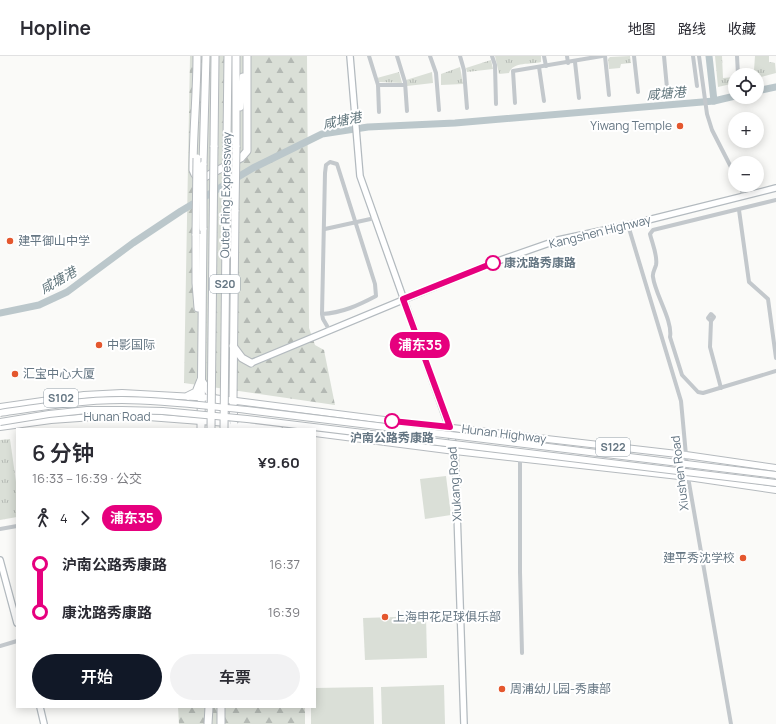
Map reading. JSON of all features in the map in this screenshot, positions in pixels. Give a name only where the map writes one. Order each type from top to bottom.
[{"type":"highway","points":[[198,56],[196,103],[196,293],[201,318]]},
{"type":"highway","points":[[201,428],[202,397],[200,378],[202,228],[204,85],[206,56]]},
{"type":"highway","name":"Outer Ring Expressway","points":[[211,428],[215,56]]},
{"type":"highway","name":"Outer Ring Expressway","points":[[228,56],[227,140],[231,427]]},
{"type":"highway","points":[[231,427],[233,400],[236,56]]},
{"type":"highway","points":[[196,103],[193,118],[193,170],[194,175],[199,178],[203,178],[241,158],[246,151],[246,56]]},
{"type":"highway","points":[[236,124],[239,112],[246,56]]},
{"type":"highway","points":[[197,115],[204,85]]},
{"type":"highway","points":[[233,346],[242,358],[251,362]]},
{"type":"highway","points":[[200,378],[223,412],[231,427]]},
{"type":"highway","points":[[188,396],[196,392],[200,378]]},
{"type":"highway","points":[[202,397],[231,427]]},
{"type":"highway","points":[[231,427],[245,425]]},
{"type":"highway","points":[[208,724],[209,708]]},
{"type":"highway","points":[[221,708],[221,724]]},
{"type":"main road","name":"Hunan Road","points":[[0,407],[84,395],[135,393],[233,400]]},
{"type":"main road","points":[[0,413],[87,402],[123,400],[161,402],[248,410],[776,475]]},
{"type":"main road","name":"Hunan Highway","points":[[233,400],[686,455],[776,468]]},
{"type":"main road","points":[[0,422],[87,410],[162,411],[254,420],[776,483]]},
{"type":"main road","name":"Hunan Road","points":[[0,427],[51,420],[108,416],[162,417],[201,421],[231,427]]},
{"type":"main road","points":[[245,425],[270,428]]},
{"type":"main road","name":"Hunan Highway","points":[[316,433],[455,451],[520,457],[688,477],[776,490]]},
{"type":"street","name":"Xiukang Road","points":[[350,56],[360,176],[450,427],[455,451],[464,724]]},
{"type":"street","points":[[369,56],[378,85],[379,112]]},
{"type":"street","points":[[397,56],[405,85],[407,111]]},
{"type":"street","points":[[430,56],[436,73],[438,110]]},
{"type":"street","points":[[460,56],[464,70],[467,108]]},
{"type":"street","points":[[492,56],[495,65],[496,104]]},
{"type":"street","points":[[544,56],[546,66]]},
{"type":"street","points":[[567,56],[568,63]]},
{"type":"street","points":[[515,103],[513,71],[575,62],[601,56],[609,95]]},
{"type":"street","points":[[634,56],[638,92]]},
{"type":"street","points":[[664,56],[668,88]]},
{"type":"street","points":[[693,56],[697,86]]},
{"type":"street","points":[[699,56],[707,114],[712,130],[728,161]]},
{"type":"street","points":[[737,56],[738,68]]},
{"type":"street","points":[[575,62],[579,98]]},
{"type":"street","points":[[539,67],[544,101]]},
{"type":"street","points":[[378,85],[405,85]]},
{"type":"street","points":[[322,314],[334,313],[357,306],[376,296],[375,284],[338,164],[330,162],[326,166],[325,173],[322,314],[323,319],[330,330]]},
{"type":"street","name":"Kangshen Highway","points":[[251,362],[492,263],[558,240],[628,225],[776,188]]},
{"type":"street","points":[[776,200],[651,231],[650,234],[656,260],[652,275],[682,375],[701,393],[776,371]]},
{"type":"street","points":[[739,210],[750,282],[767,297],[776,358]]},
{"type":"street","points":[[325,229],[375,218]]},
{"type":"street","name":"Xiushen Road","points":[[628,225],[681,401],[688,477],[731,724]]},
{"type":"street","points":[[658,322],[666,319]]},
{"type":"street","points":[[711,321],[710,347],[721,388]]},
{"type":"street","points":[[660,328],[668,325]]},
{"type":"street","points":[[520,457],[522,653]]},
{"type":"street","points":[[0,529],[16,526]]},
{"type":"street","points":[[0,560],[16,619]]},
{"type":"street","points":[[0,646],[16,641]]},
{"type":"street","points":[[40,708],[44,724]]},
{"type":"green space","points":[[190,56],[307,56],[309,328],[315,345],[324,350],[335,405],[184,383]]},
{"type":"green space","points":[[495,56],[541,56],[541,62],[518,65],[511,69],[509,73],[499,74]]},
{"type":"green space","points":[[630,56],[631,63],[621,64],[620,68],[609,69],[608,59],[610,57]]},
{"type":"green space","points":[[715,56],[722,56],[723,78],[728,78],[728,85],[718,87]]},
{"type":"green space","points":[[755,56],[769,56],[769,62],[775,63],[776,73],[764,76],[764,68],[754,68]]},
{"type":"green space","points":[[491,60],[493,69],[467,72],[466,68]]},
{"type":"green space","points":[[460,67],[463,84],[441,85],[441,74]]},
{"type":"green space","points":[[399,72],[402,83],[379,82],[377,78]]},
{"type":"green space","points":[[432,72],[433,83],[407,86],[406,80]]},
{"type":"green space","points":[[10,439],[16,482],[16,517],[0,520],[0,440]]},
{"type":"green space","points":[[446,476],[451,515],[425,519],[420,479]]},
{"type":"green space","points":[[426,616],[427,658],[365,660],[363,618]]},
{"type":"green space","points":[[444,685],[445,724],[382,724],[381,687]]},
{"type":"green space","points":[[373,687],[374,724],[311,724],[311,708],[316,708],[316,688]]},
{"type":"green space","points":[[178,708],[305,708],[305,724],[179,724]]},
{"type":"waterway","points":[[709,56],[714,101]]},
{"type":"waterway","name":"咸塘港","points":[[764,90],[776,87]]},
{"type":"waterway","name":"咸塘港","points":[[0,313],[39,305],[67,292],[133,243],[181,211],[253,168],[322,134],[368,127],[455,123],[714,101],[728,98]]},
{"type":"bus line","name":"浦东35","points":[[392,421],[450,427],[403,299],[493,263]]},
{"type":"place","name":"Yiwang Temple","points":[[680,126]]},
{"type":"place","name":"建平御山中学","points":[[10,241]]},
{"type":"place","name":"康沈路秀康路","points":[[493,263]]},
{"type":"place","name":"中影国际","points":[[99,345]]},
{"type":"place","name":"汇宝中心大厦","points":[[15,374]]},
{"type":"place","name":"沪南公路秀康路","points":[[392,421]]},
{"type":"place","name":"建平秀沈学校","points":[[743,558]]},
{"type":"place","name":"上海申花足球俱乐部","points":[[385,617]]},
{"type":"place","name":"周浦幼儿园-秀康部","points":[[502,689]]}]
